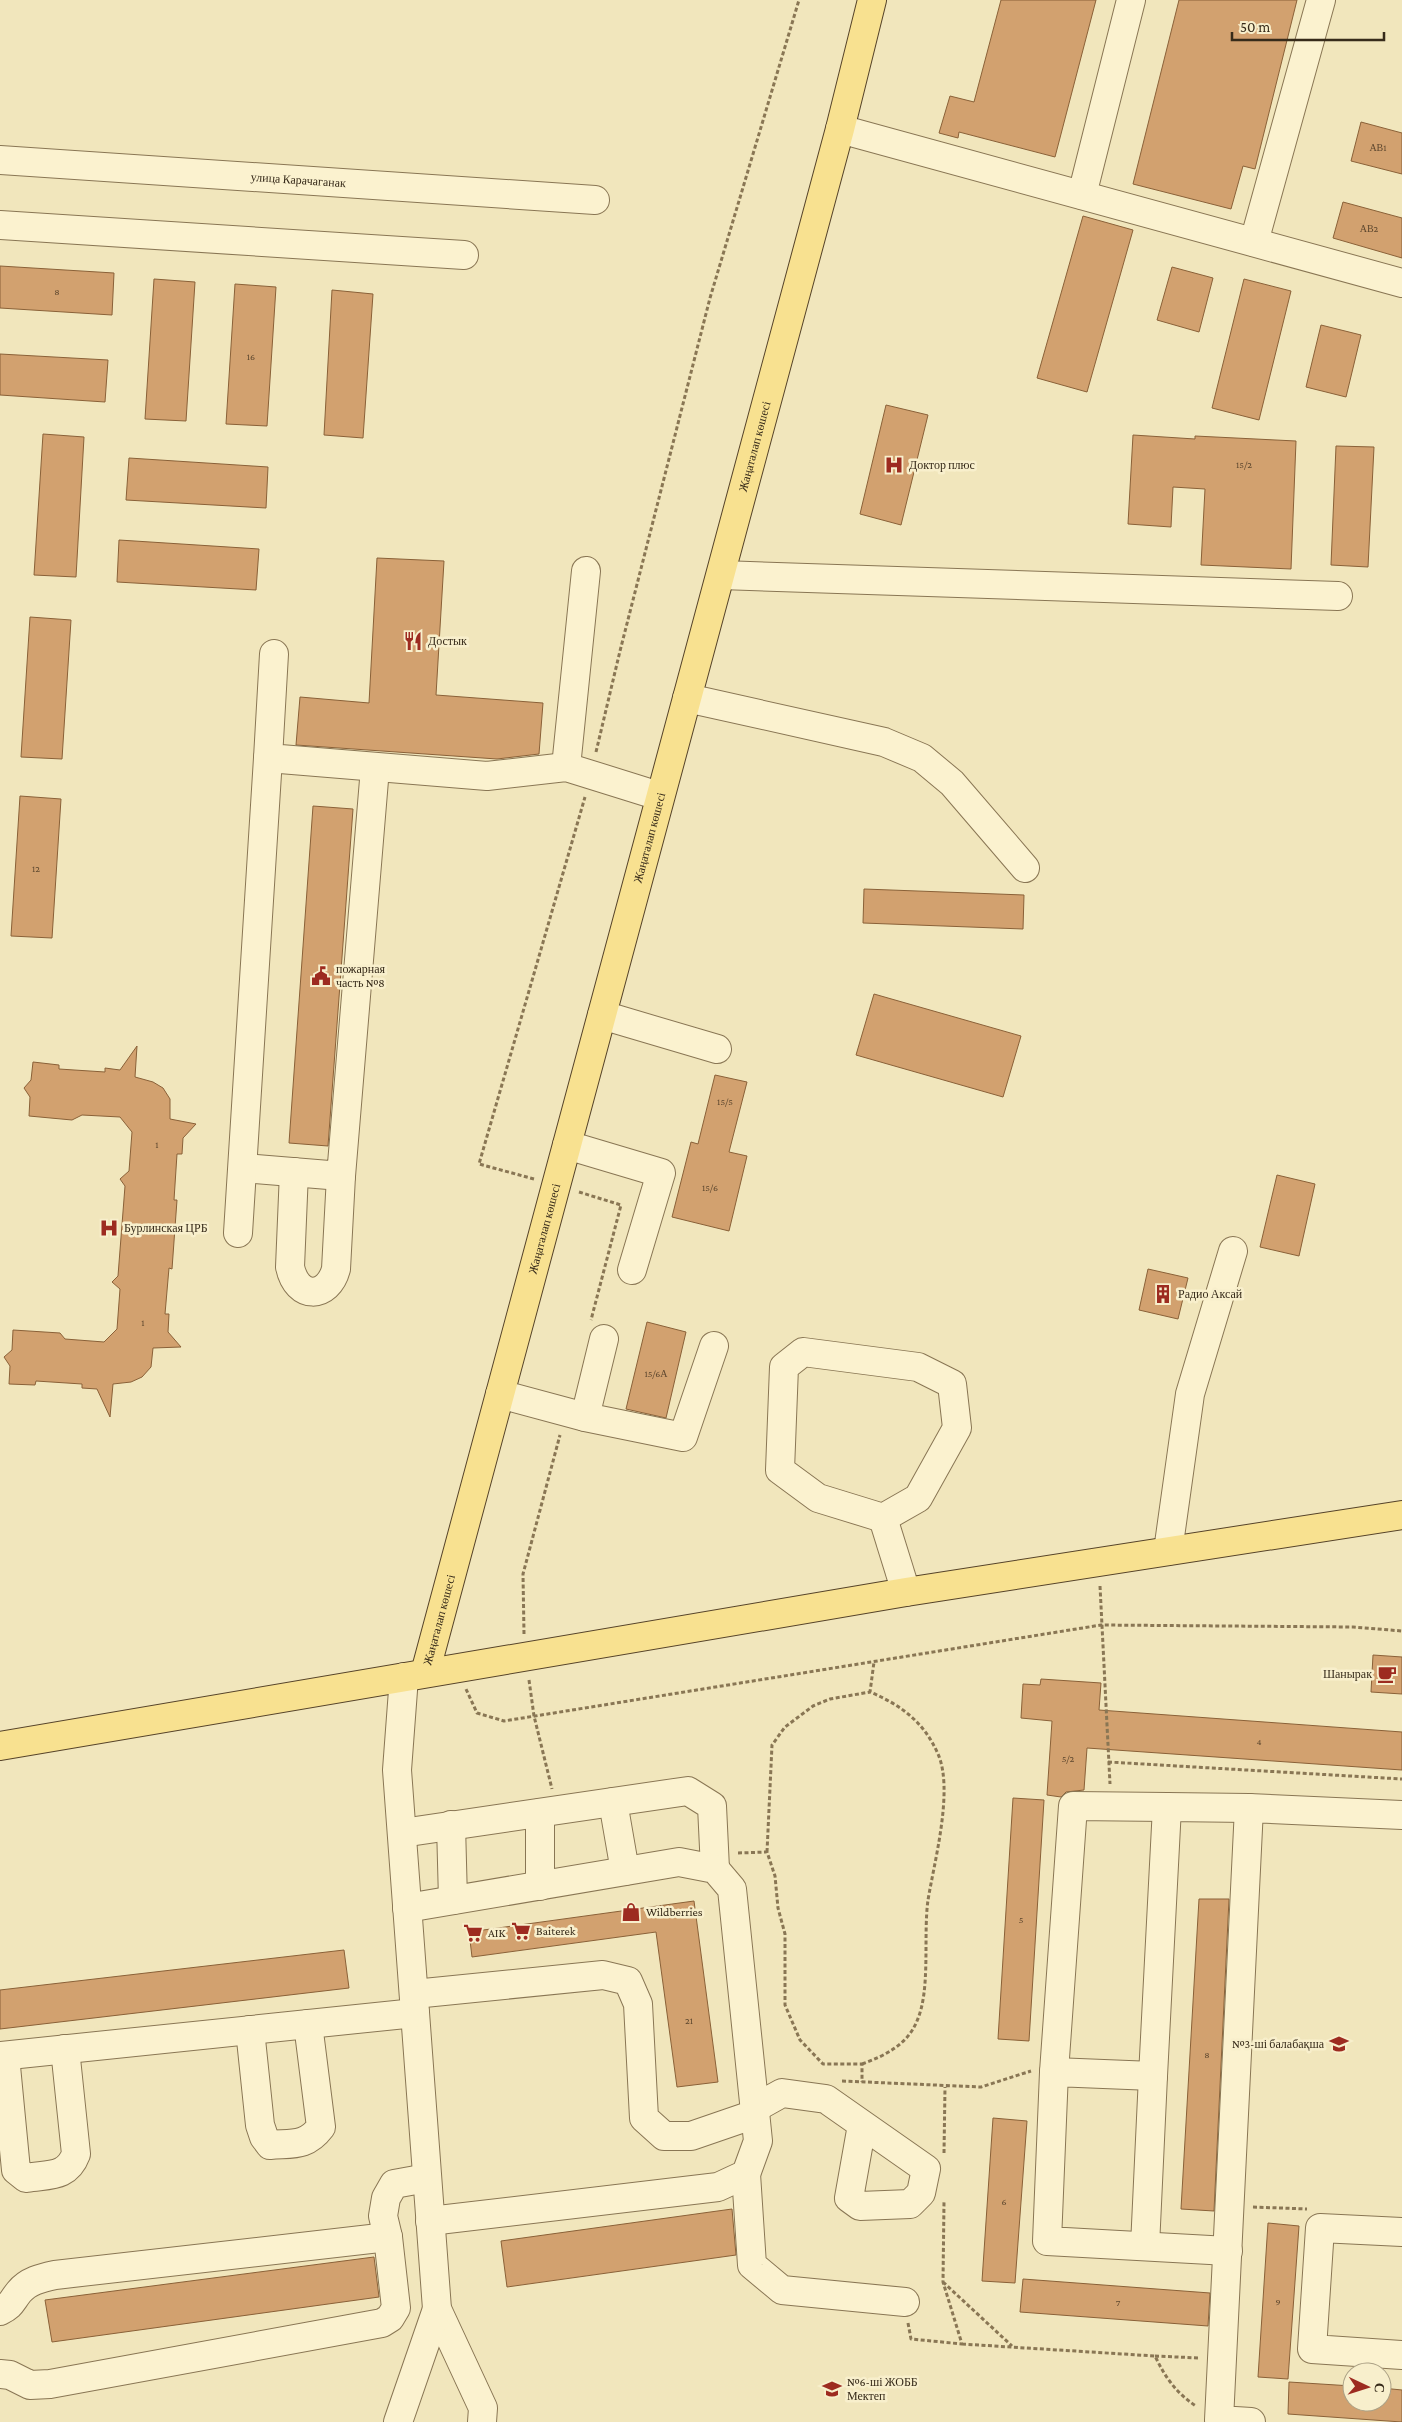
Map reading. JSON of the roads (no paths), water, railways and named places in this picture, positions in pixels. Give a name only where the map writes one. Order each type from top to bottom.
[{"type":"main road","name":"Жаңаталап көшесі","points":[[414,1675],[500,1394],[721,575],[840,129],[872,0]]},
{"type":"main road","points":[[0,1746],[906,1592],[1402,1515]]},
{"type":"street","points":[[1082,195],[1131,0]]},
{"type":"street","points":[[1254,242],[1321,0]]},
{"type":"street","points":[[840,129],[1402,283]]},
{"type":"street","name":"улица Карачаганак","points":[[0,160],[596,200]]},
{"type":"street","points":[[0,225],[464,255]]},
{"type":"street","points":[[566,767],[586,571]]},
{"type":"street","points":[[721,575],[1338,596]]},
{"type":"street","points":[[238,1234],[274,654]]},
{"type":"street","points":[[687,698],[884,742],[922,758],[952,783],[1025,868]]},
{"type":"street","points":[[268,758],[487,776],[566,767],[660,796]]},
{"type":"street","points":[[294,1172],[290,1267],[293,1281],[302,1290],[312,1292],[322,1289],[333,1281],[336,1269],[341,1176],[375,768]]},
{"type":"street","points":[[602,1015],[717,1049]]},
{"type":"street","points":[[567,1145],[661,1173],[632,1270]]},
{"type":"street","points":[[243,1168],[341,1176]]},
{"type":"street","points":[[1168,1551],[1190,1394],[1233,1251]]},
{"type":"street","points":[[585,1417],[604,1339]]},
{"type":"street","points":[[500,1394],[585,1417],[683,1437],[714,1346]]},
{"type":"street","points":[[803,1352],[918,1367],[952,1384],[957,1428],[918,1498],[883,1518],[818,1498],[780,1470],[784,1367],[803,1352]]},
{"type":"street","points":[[883,1518],[906,1592]]},
{"type":"street","points":[[414,1675],[397,1770],[437,2308],[483,2408],[482,2422]]},
{"type":"street","points":[[402,1833],[688,1791],[712,1806],[715,1862],[732,1889],[758,2141],[746,2174],[752,2265],[782,2290],[905,2302]]},
{"type":"street","points":[[613,1802],[624,1871]]},
{"type":"street","points":[[1228,2251],[1047,2241],[1054,2068],[1073,1806],[1250,1808],[1402,1815]]},
{"type":"street","points":[[1145,2246],[1167,1807]]},
{"type":"street","points":[[1250,1808],[1219,2421],[1251,2422]]},
{"type":"street","points":[[540,1813],[540,1886]]},
{"type":"street","points":[[452,1825],[453,1900]]},
{"type":"street","points":[[408,1908],[679,1862],[715,1862]]},
{"type":"street","points":[[65,2049],[76,2154],[72,2166],[62,2172],[26,2178],[16,2170],[3,2056],[65,2049],[308,2024],[414,2003],[603,1975],[628,1982],[638,2004],[644,2118],[664,2136],[691,2136],[755,2111],[782,2093],[826,2100],[862,2124]]},
{"type":"street","points":[[250,2030],[260,2125],[264,2137],[270,2145],[302,2143],[313,2137],[321,2127],[308,2024]]},
{"type":"street","points":[[1054,2068],[1153,2076]]},
{"type":"street","points":[[430,2221],[718,2187],[746,2174]]},
{"type":"street","points":[[0,2374],[10,2375],[30,2385],[50,2384],[382,2323],[390,2318],[396,2308],[388,2236],[383,2216],[386,2198],[394,2184],[428,2178]]},
{"type":"street","points":[[1402,2232],[1320,2228],[1312,2349],[1402,2355]]},
{"type":"street","points":[[0,2312],[11,2306],[20,2290],[36,2279],[54,2275],[388,2236]]},
{"type":"street","points":[[398,2422],[437,2308]]},
{"type":"place","name":"Доктор плюс","points":[[894,465]]},
{"type":"place","name":"Достык","points":[[413,641]]},
{"type":"place","name":"пожарная часть №8","points":[[321,976]]},
{"type":"place","name":"Бурлинская ЦРБ","points":[[109,1228]]},
{"type":"place","name":"Радио Аксай","points":[[1163,1294]]},
{"type":"place","name":"Шанырак","points":[[1387,1674]]},
{"type":"place","name":"Wildberries","points":[[631,1912]]},
{"type":"place","name":"Baiterek","points":[[521,1931]]},
{"type":"place","name":"AIK","points":[[473,1933]]},
{"type":"place","name":"№3-ші балабақша","points":[[1339,2044]]},
{"type":"place","name":"№6-ші ЖОББ Мектеп","points":[[832,2389]]}]
